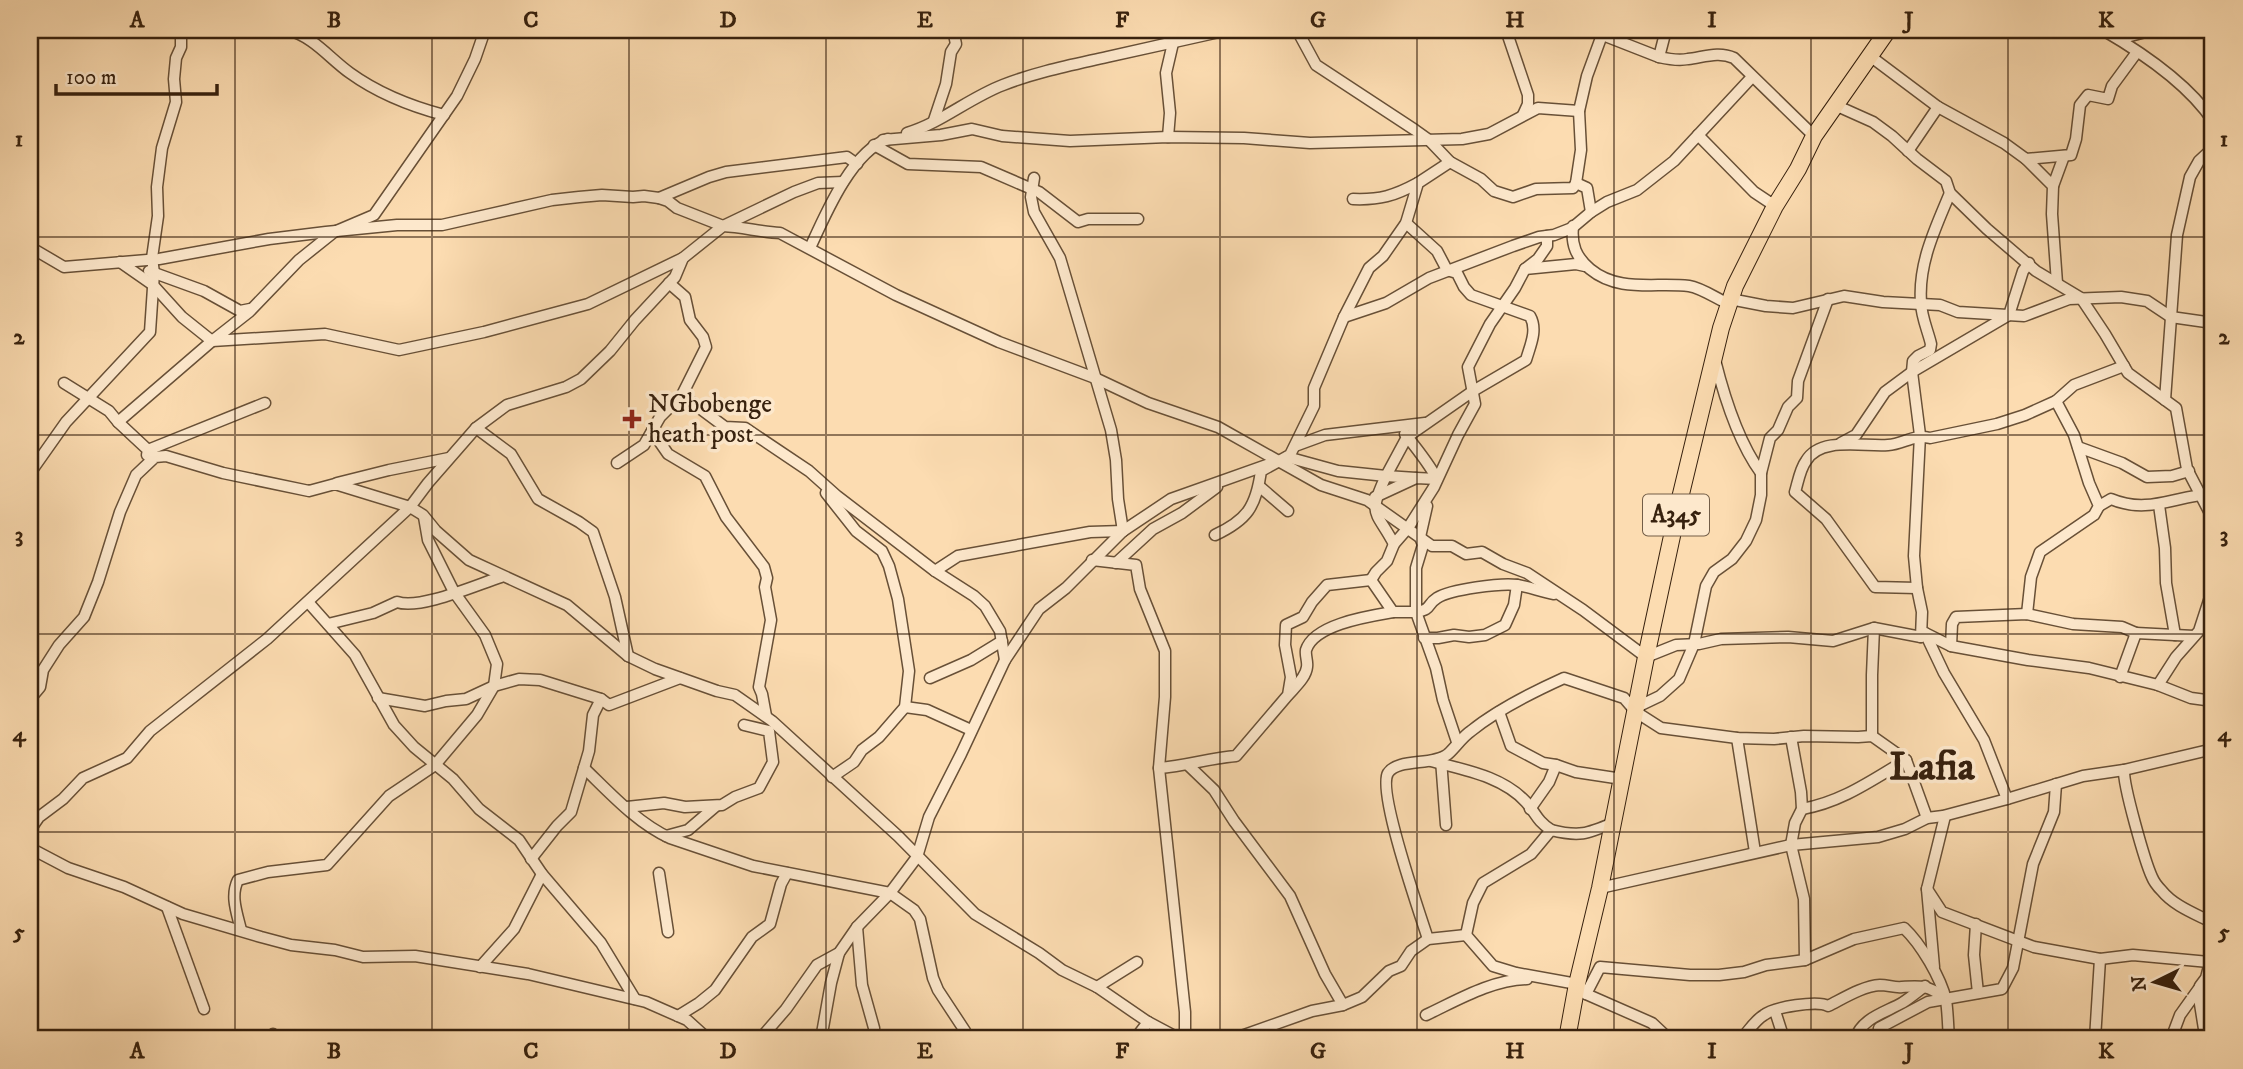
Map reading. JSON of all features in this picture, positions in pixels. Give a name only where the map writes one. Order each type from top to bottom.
[{"type":"highway","name":"A345","points":[[1567,1039],[1582,989],[1646,657],[1681,494],[1714,354],[1730,301],[1775,206],[1814,136],[1888,30]]},
{"type":"street","points":[[30,473],[66,422],[150,332],[154,273],[152,260],[158,216],[157,187],[162,148],[176,102],[174,79],[176,58],[181,47],[181,30]]},
{"type":"street","points":[[288,30],[314,42],[332,61],[385,96],[444,115]]},
{"type":"street","points":[[118,422],[253,308],[299,260],[334,232],[374,215],[457,96],[485,30]]},
{"type":"street","points":[[934,120],[946,84],[951,52],[956,44],[953,30]]},
{"type":"street","points":[[1168,137],[1170,113],[1166,74],[1173,43],[1171,30]]},
{"type":"street","points":[[810,248],[844,182],[857,164],[879,143],[919,129],[1004,84],[1066,65],[1228,30]]},
{"type":"street","points":[[1297,30],[1316,65],[1429,140],[1450,162],[1481,179],[1494,191],[1513,197],[1536,189],[1573,188],[1576,183],[1581,150],[1579,111],[1587,76],[1602,35]]},
{"type":"street","points":[[1506,30],[1528,95],[1528,104],[1523,115]]},
{"type":"street","points":[[1590,30],[1659,57],[1686,60],[1728,55],[1740,62],[1814,136]]},
{"type":"street","points":[[1659,57],[1666,30]]},
{"type":"street","points":[[2103,30],[2172,79],[2205,109],[2213,121]]},
{"type":"street","points":[[2119,39],[2153,30]]},
{"type":"street","points":[[2026,159],[2071,155],[2080,105],[2088,95],[2108,99],[2112,86],[2137,52]]},
{"type":"street","points":[[1870,56],[1938,107],[1974,125],[2026,159],[2053,186]]},
{"type":"street","points":[[1345,317],[1386,303],[1447,270],[1573,226],[1607,202],[1637,190],[1674,160],[1752,76]]},
{"type":"street","points":[[1835,105],[1872,122],[1946,181],[1951,193],[1987,229],[2036,271],[2081,298],[2128,373],[2176,408],[2189,471],[2213,519]]},
{"type":"street","points":[[1908,151],[1938,107]]},
{"type":"street","points":[[879,143],[972,129],[1002,136],[1070,141],[1168,137],[1244,138],[1310,143],[1462,139],[1489,134],[1538,108],[1579,111]]},
{"type":"street","points":[[1698,135],[1754,192],[1775,206]]},
{"type":"street","points":[[879,143],[908,164],[981,167],[1034,184],[1078,222],[1088,219],[1138,219]]},
{"type":"street","points":[[2165,400],[2178,235],[2190,177],[2199,161],[2213,148]]},
{"type":"street","points":[[2057,283],[2052,214],[2053,186],[2064,156]]},
{"type":"street","points":[[659,198],[709,177],[744,168],[847,157],[857,164]]},
{"type":"street","points":[[1353,199],[1377,200],[1401,193],[1450,162]]},
{"type":"street","points":[[120,262],[153,285],[182,317],[212,341],[325,334],[399,349],[484,332],[587,304],[683,258],[723,226],[793,192],[818,183],[844,182]]},
{"type":"street","points":[[1215,535],[1240,522],[1252,505],[1261,471],[1290,455],[1314,406],[1314,387],[1345,317],[1369,268],[1383,256],[1406,223],[1418,183]]},
{"type":"street","points":[[1576,183],[1587,188],[1591,212]]},
{"type":"street","points":[[1034,184],[1031,197],[1034,212],[1060,258],[1111,430],[1123,531]]},
{"type":"street","points":[[1951,193],[1930,242],[1924,269],[1920,303],[1931,344],[1930,350],[1913,361],[1920,435],[1914,556],[1923,635],[1984,740],[2007,799]]},
{"type":"street","points":[[30,247],[64,267],[152,260],[269,239],[397,225],[442,225],[552,200],[579,197],[659,198],[723,226],[741,226],[758,232],[780,233],[896,295],[999,342],[1218,427],[1282,459],[1321,485],[1373,501],[1432,546],[1452,546],[1466,554],[1482,552],[1527,573],[1646,657],[1676,645],[1721,639],[1765,636],[1833,641],[1874,628],[1923,635],[1951,646],[2089,668],[2158,685],[2191,698],[2213,701]]},
{"type":"street","points":[[1394,544],[1378,520],[1373,501],[1407,437],[1473,391],[1526,360],[1534,321],[1530,316],[1471,295],[1457,273],[1447,270],[1437,251],[1406,223]]},
{"type":"street","points":[[1573,226],[1572,238],[1580,261],[1596,274],[1615,283],[1651,287],[1692,286],[1730,301],[1793,308],[1844,296],[1883,302],[1940,305],[1958,312],[2024,316],[2069,299],[2121,297],[2147,301],[2171,317],[2213,323]]},
{"type":"street","points":[[1371,580],[1387,561],[1394,544],[1408,528],[1435,484],[1475,404],[1468,367],[1490,324],[1525,269],[1538,259],[1548,246],[1547,236]]},
{"type":"street","points":[[30,830],[39,817],[63,799],[83,778],[127,758],[150,731],[267,639],[410,507],[476,428],[507,405],[566,387],[581,379],[610,351],[675,277],[683,258]]},
{"type":"street","points":[[120,262],[204,290],[240,311],[253,308]]},
{"type":"street","points":[[1917,588],[1875,587],[1826,519],[1795,492],[1805,460],[1815,450],[1841,443],[1856,435],[1885,392],[1912,372],[2009,315],[2023,271],[2029,263]]},
{"type":"street","points":[[1525,269],[1576,264],[1587,267]]},
{"type":"street","points":[[617,463],[644,446],[660,417],[682,395],[706,347],[703,337],[690,320],[685,297],[669,283]]},
{"type":"street","points":[[1636,709],[1660,696],[1679,679],[1694,644],[1706,586],[1714,572],[1732,559],[1746,541],[1756,520],[1761,495],[1761,473],[1770,438],[1779,430],[1788,407],[1797,398],[1798,381],[1828,299]]},
{"type":"street","points":[[1714,354],[1748,456],[1761,473]]},
{"type":"street","points":[[1841,443],[1891,445],[1920,435],[1930,438],[1997,424],[2056,401],[2074,385],[2123,366]]},
{"type":"street","points":[[64,383],[109,411],[148,450]]},
{"type":"street","points":[[682,395],[724,427],[745,428],[814,476],[936,571],[974,596],[985,606],[1000,631],[1005,660]]},
{"type":"street","points":[[2056,401],[2074,435],[2099,506]]},
{"type":"street","points":[[148,450],[265,403]]},
{"type":"street","points":[[1295,446],[1325,435],[1425,423]]},
{"type":"street","points":[[1396,425],[1427,459],[1435,484],[1424,514],[1420,537],[1423,545],[1416,569],[1416,612],[1436,668],[1457,742]]},
{"type":"street","points":[[476,428],[511,454],[538,499],[593,532],[615,597],[628,656]]},
{"type":"street","points":[[652,431],[668,454],[705,477],[726,517],[764,567],[771,620],[759,687],[766,716]]},
{"type":"street","points":[[2078,447],[2122,463],[2147,477],[2172,476],[2189,471]]},
{"type":"street","points":[[146,465],[148,450]]},
{"type":"street","points":[[30,699],[40,687],[43,670],[59,645],[85,617],[120,512],[136,475],[155,457],[166,456],[223,473],[309,491],[449,458]]},
{"type":"street","points":[[821,1039],[839,953],[857,927],[890,893],[917,857],[929,817],[1005,660],[1039,610],[1066,588],[1123,531],[1171,499],[1282,459],[1338,471],[1416,478],[1435,484]]},
{"type":"street","points":[[1116,563],[1153,529],[1180,514],[1216,488],[1251,471]]},
{"type":"street","points":[[814,476],[856,531],[882,551],[886,559],[898,599],[909,671],[905,707],[879,737],[862,750],[854,762],[832,777]]},
{"type":"street","points":[[1373,501],[1416,478]]},
{"type":"street","points":[[335,484],[410,507],[423,515],[436,531],[469,560],[566,605],[628,656],[655,669],[736,695],[766,716],[898,836],[975,915],[1040,953],[1062,970],[1097,987],[1148,1022],[1182,1039],[1185,1012],[1159,768],[1166,697],[1165,650],[1140,589],[1136,565],[1092,560]]},
{"type":"street","points":[[1259,486],[1288,510]]},
{"type":"street","points":[[2027,614],[2031,577],[2040,552],[2094,515],[2099,506],[2111,499],[2124,504],[2159,505],[2177,499],[2213,494]]},
{"type":"street","points":[[2201,495],[2213,507]]},
{"type":"street","points":[[2159,505],[2165,548],[2166,583],[2175,635]]},
{"type":"street","points":[[240,930],[233,896],[238,880],[268,872],[327,865],[389,796],[435,765],[477,715],[494,686],[497,664],[485,635],[454,592],[428,540],[423,515]]},
{"type":"street","points":[[884,531],[886,559]]},
{"type":"street","points":[[936,571],[958,556],[1090,532],[1123,531]]},
{"type":"street","points":[[328,624],[373,613],[397,602],[406,605],[427,601],[501,577]]},
{"type":"street","points":[[1371,580],[1393,612]]},
{"type":"street","points":[[1288,695],[1291,668],[1284,645],[1286,625],[1303,617],[1327,585],[1371,580]]},
{"type":"street","points":[[1159,768],[1188,765],[1209,758],[1236,756],[1303,678],[1307,667],[1306,650],[1317,635],[1358,617],[1427,610],[1436,598],[1496,584],[1517,585],[1557,594]]},
{"type":"street","points":[[1424,638],[1485,635],[1505,625],[1514,605],[1517,585]]},
{"type":"street","points":[[2158,685],[2176,657],[2199,631],[2213,588]]},
{"type":"street","points":[[307,602],[355,655],[394,725],[453,779],[479,809],[519,841],[542,874],[601,943],[635,999]]},
{"type":"street","points":[[1951,646],[1952,624],[1956,617],[2027,614],[2073,624],[2122,627],[2136,633],[2194,636]]},
{"type":"street","points":[[1872,736],[1874,628]]},
{"type":"street","points":[[2120,677],[2136,633]]},
{"type":"street","points":[[930,678],[971,660],[1002,641]]},
{"type":"street","points":[[378,698],[425,706],[466,699],[494,686],[519,679],[540,680],[601,699],[609,705],[680,678]]},
{"type":"street","points":[[1438,761],[1449,754],[1457,742],[1473,729],[1499,712],[1564,678],[1624,698],[1661,729],[1737,738],[1872,736],[1906,760],[1927,818]]},
{"type":"street","points":[[531,859],[571,812],[589,751],[593,715],[601,699]]},
{"type":"street","points":[[905,707],[927,709],[971,730]]},
{"type":"street","points":[[1499,712],[1511,746],[1542,762],[1576,772],[1622,779]]},
{"type":"street","points":[[627,807],[664,803],[685,807],[716,806],[759,788],[773,762],[769,731],[744,725]]},
{"type":"street","points":[[1791,737],[1802,809],[1795,824],[1791,845],[1804,899],[1805,960]]},
{"type":"street","points":[[1737,738],[1755,852]]},
{"type":"street","points":[[1600,888],[1791,845],[1878,838],[1927,818],[1945,816],[2083,776],[2124,770],[2213,749]]},
{"type":"street","points":[[1802,809],[1819,806],[1854,792],[1906,760]]},
{"type":"street","points":[[1438,761],[1446,825]]},
{"type":"street","points":[[1429,939],[1396,838],[1385,785],[1388,774],[1397,766],[1438,761],[1482,774],[1499,782],[1525,802],[1539,822],[1551,830],[1567,834],[1586,834],[1614,823]]},
{"type":"street","points":[[1188,765],[1214,790],[1290,896],[1325,974],[1343,1005]]},
{"type":"street","points":[[1530,809],[1549,782],[1556,765]]},
{"type":"street","points":[[584,768],[627,807],[666,836],[737,861],[890,893],[914,910],[920,919],[933,978],[968,1039]]},
{"type":"street","points":[[2124,770],[2131,806],[2152,877],[2163,893],[2174,902],[2213,923]]},
{"type":"street","points":[[1878,1039],[1879,1028],[1928,1002],[2003,989],[2012,968],[2033,864],[2054,812],[2056,784]]},
{"type":"street","points":[[666,836],[688,830],[716,806]]},
{"type":"street","points":[[1934,970],[1927,889],[1945,816]]},
{"type":"street","points":[[1466,934],[1473,903],[1483,883],[1531,854],[1551,830]]},
{"type":"street","points":[[31,851],[124,887],[183,914],[291,946],[335,950],[363,957],[415,956],[528,974],[635,999],[687,1020],[708,1039]]},
{"type":"street","points":[[659,873],[668,932]]},
{"type":"street","points":[[678,1016],[709,996],[752,937],[770,924],[781,884],[787,873]]},
{"type":"street","points":[[480,967],[514,929],[542,874]]},
{"type":"street","points":[[1927,889],[1942,912],[2018,942],[2100,958],[2133,956],[2209,962]]},
{"type":"street","points":[[167,907],[204,1009]]},
{"type":"street","points":[[1976,924],[1974,955],[1978,993]]},
{"type":"street","points":[[857,927],[862,985],[875,1039]]},
{"type":"street","points":[[1582,989],[1600,967],[1642,972],[1719,975],[1744,972],[1766,965],[1805,960],[1854,939],[1904,928],[1934,970],[1946,999],[1949,1039]]},
{"type":"street","points":[[1233,1039],[1312,1011],[1343,1005],[1362,997],[1389,971],[1401,966],[1411,951],[1429,939],[1466,934]]},
{"type":"street","points":[[1466,934],[1493,966],[1582,989],[1652,1023],[1669,1039]]},
{"type":"street","points":[[2171,1039],[2180,1015],[2206,978],[2213,950]]},
{"type":"street","points":[[760,1039],[786,1009],[817,965],[839,953]]},
{"type":"street","points":[[2095,1039],[2100,958]]},
{"type":"street","points":[[1097,987],[1137,962]]},
{"type":"street","points":[[1426,1014],[1475,991],[1518,979],[1547,978]]},
{"type":"street","points":[[1741,1039],[1764,1014],[1823,1003],[1828,1006],[1878,985],[1898,988],[1925,986],[1946,999]]},
{"type":"street","points":[[1854,1039],[1857,1032],[1875,1014],[1906,1001],[1925,986]]},
{"type":"street","points":[[2200,986],[2204,1039]]},
{"type":"street","points":[[1775,1010],[1784,1039]]},
{"type":"street","points":[[1135,1039],[1148,1022]]},
{"type":"place","name":"NGbobenge heath post","points":[[632,419]]},
{"type":"district","name":"Lafia","points":[[1932,768]]}]
